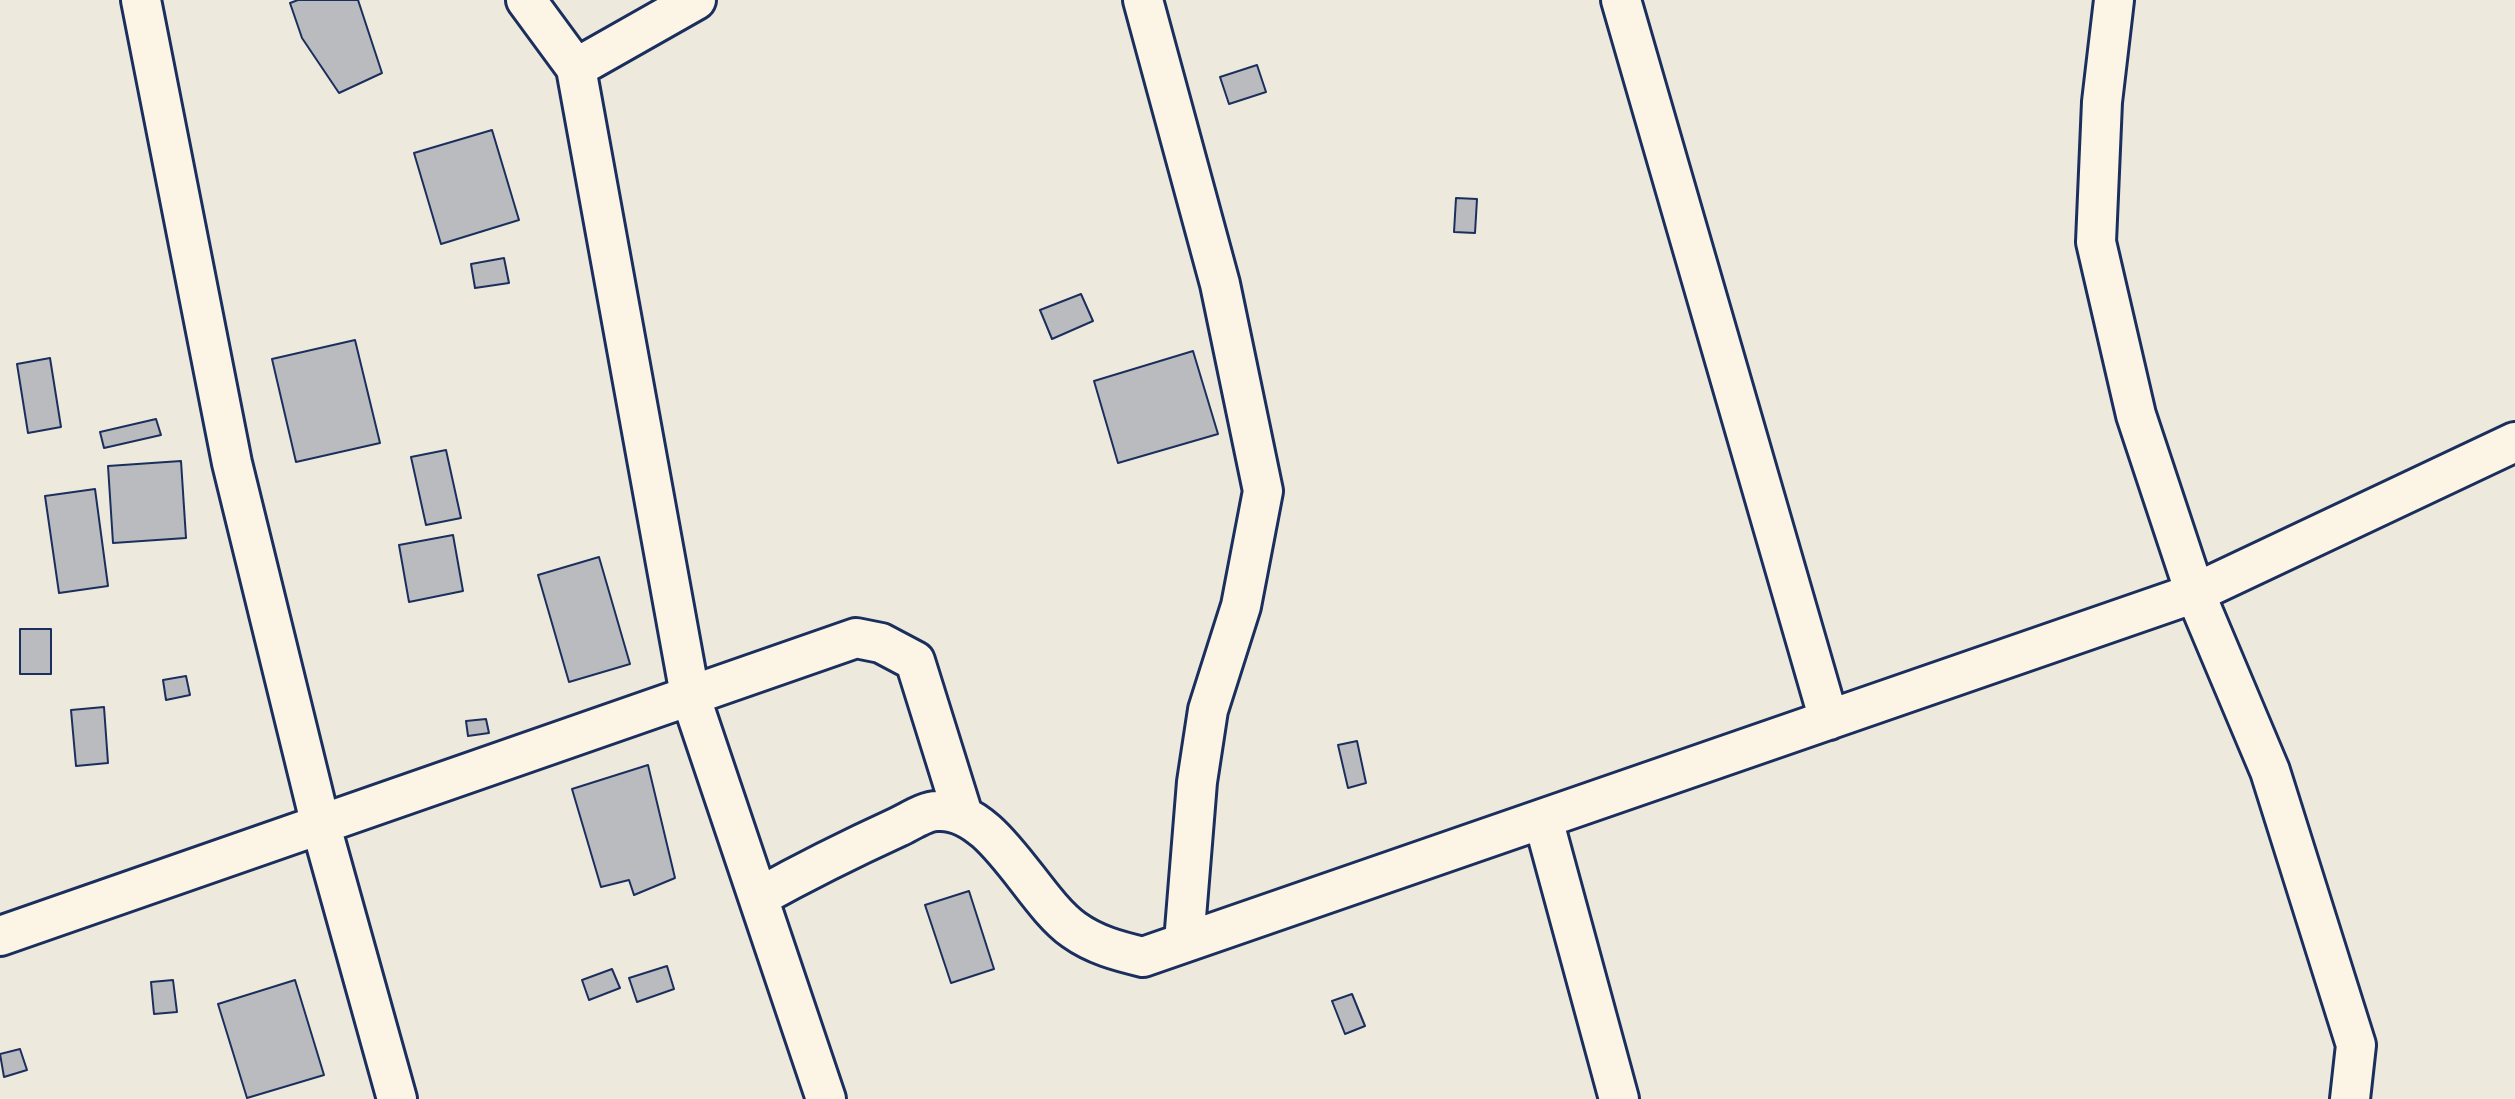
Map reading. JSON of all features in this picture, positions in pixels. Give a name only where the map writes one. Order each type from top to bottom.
[{"type":"street","points":[[141,0],[232,463],[321,826],[397,1099]]},
{"type":"street","points":[[526,0],[576,68],[690,695],[826,1099]]},
{"type":"street","points":[[576,68],[696,0]]},
{"type":"street","points":[[1143,0],[1220,284],[1263,491],[1241,606],[1208,710],[1196,782],[1184,942]]},
{"type":"street","points":[[1621,0],[1829,720]]},
{"type":"street","points":[[2114,0],[2102,102],[2096,242],[2136,415],[2195,593],[2270,771],[2356,1045],[2350,1099]]},
{"type":"street","points":[[759,897],[821,862],[935,810],[963,815],[990,834],[1029,885],[1072,930],[1107,948],[1143,957],[2195,593],[2515,442]]},
{"type":"street","points":[[0,936],[856,638],[881,643],[915,661],[963,815]]},
{"type":"street","points":[[1543,819],[1619,1099]]},
{"type":"building","points":[[298,0],[358,0],[382,73],[339,93],[302,38],[290,3]]},
{"type":"building","points":[[1257,65],[1266,92],[1229,104],[1220,77]]},
{"type":"building","points":[[492,130],[519,220],[441,244],[414,153]]},
{"type":"building","points":[[1456,198],[1477,199],[1475,233],[1454,232]]},
{"type":"building","points":[[504,258],[509,283],[475,288],[471,264]]},
{"type":"building","points":[[1081,294],[1093,321],[1052,339],[1040,310]]},
{"type":"building","points":[[355,340],[380,443],[296,462],[272,359]]},
{"type":"building","points":[[1193,351],[1218,434],[1118,463],[1094,381]]},
{"type":"building","points":[[50,358],[61,427],[28,433],[17,364]]},
{"type":"building","points":[[156,419],[161,435],[104,448],[100,432]]},
{"type":"building","points":[[446,450],[461,518],[426,525],[411,457]]},
{"type":"building","points":[[181,461],[186,538],[113,543],[108,466]]},
{"type":"building","points":[[95,489],[108,586],[59,593],[45,496]]},
{"type":"building","points":[[453,535],[463,591],[409,602],[399,545]]},
{"type":"building","points":[[599,557],[630,664],[569,682],[538,575]]},
{"type":"building","points":[[20,629],[51,629],[51,674],[20,674]]},
{"type":"building","points":[[186,676],[190,695],[166,700],[163,680]]},
{"type":"building","points":[[104,707],[108,763],[76,766],[71,710]]},
{"type":"building","points":[[486,719],[489,733],[468,736],[466,721]]},
{"type":"building","points":[[1357,741],[1366,783],[1348,788],[1338,745]]},
{"type":"building","points":[[648,765],[675,878],[634,895],[629,880],[601,887],[572,789]]},
{"type":"building","points":[[969,891],[994,969],[951,983],[925,905]]},
{"type":"building","points":[[667,966],[674,989],[637,1002],[629,978]]},
{"type":"building","points":[[612,969],[620,988],[589,1000],[582,980]]},
{"type":"building","points":[[173,980],[177,1012],[154,1014],[151,982]]},
{"type":"building","points":[[295,980],[324,1075],[247,1098],[218,1004]]},
{"type":"building","points":[[1352,994],[1365,1026],[1345,1034],[1332,1001]]},
{"type":"building","points":[[20,1049],[27,1070],[4,1077],[0,1054]]}]
